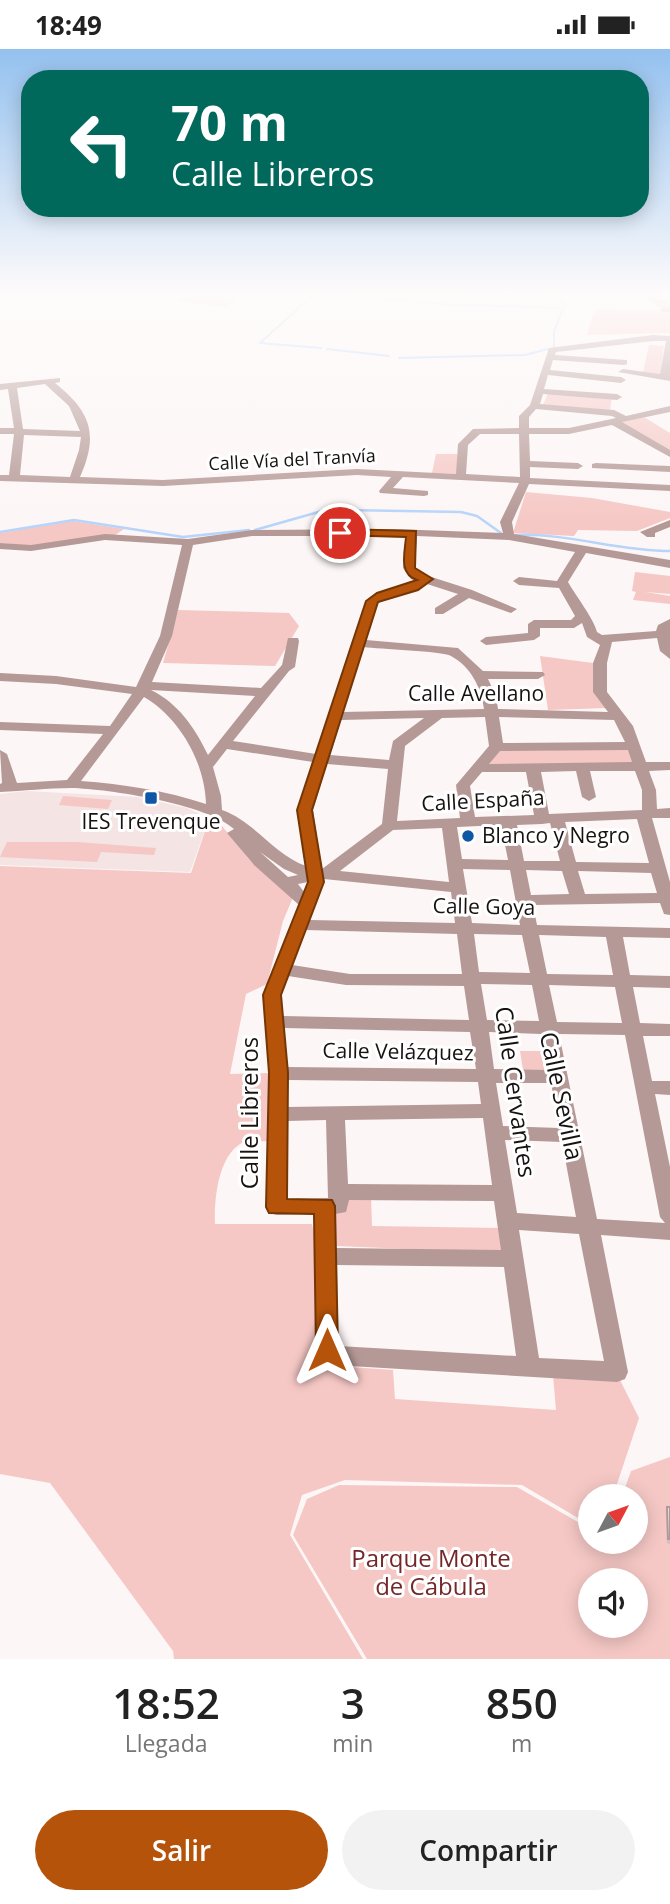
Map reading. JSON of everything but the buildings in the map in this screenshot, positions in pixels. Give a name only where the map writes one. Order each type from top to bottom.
[{"type":"street","points":[[618,370],[667,378]]},
{"type":"street","points":[[509,537],[506,522],[525,482],[524,416],[534,406],[545,372],[622,371]]},
{"type":"street","points":[[613,417],[622,371]]},
{"type":"street","points":[[0,387],[60,380]]},
{"type":"street","points":[[46,382],[64,398],[77,415],[85,434],[71,481]]},
{"type":"street","points":[[12,386],[19,432],[14,479]]},
{"type":"street","points":[[539,391],[617,397]]},
{"type":"street","points":[[534,406],[625,419],[670,409]]},
{"type":"street","points":[[461,477],[461,454],[467,438],[477,431],[569,431],[613,417]]},
{"type":"street","points":[[613,417],[670,454]]},
{"type":"street","points":[[0,431],[85,434]]},
{"type":"street","points":[[526,464],[578,467]]},
{"type":"street","points":[[596,466],[670,469]]},
{"type":"street","name":"Calle Vía del Tranvía","points":[[0,478],[163,483],[307,473],[400,474],[670,488]]},
{"type":"street","points":[[400,474],[384,491],[424,493]]},
{"type":"street","points":[[650,535],[646,532],[670,523]]},
{"type":"street","points":[[3,549],[105,537],[188,542],[252,533],[412,533],[509,537],[670,564]]},
{"type":"street","points":[[412,533],[410,568],[415,576],[511,609]]},
{"type":"street","points":[[71,785],[141,689],[155,664],[180,592],[180,576],[188,542]]},
{"type":"street","points":[[564,585],[582,550]]},
{"type":"street","name":"Calle Libreros","points":[[332,1199],[277,1207],[278,1073],[272,995],[300,911],[308,906],[320,875],[305,810],[372,601],[381,595],[414,588],[426,579]]},
{"type":"street","points":[[519,581],[564,585]]},
{"type":"street","points":[[523,900],[578,899],[668,904],[657,868],[646,814],[649,790],[626,726],[600,692],[600,663],[607,644],[591,634],[588,621],[581,616],[564,585]]},
{"type":"street","points":[[439,611],[468,593]]},
{"type":"street","points":[[486,641],[534,636],[534,624],[574,624],[581,616]]},
{"type":"street","points":[[600,639],[666,629],[666,651],[670,655]]},
{"type":"street","points":[[206,766],[284,668],[288,667],[293,641]]},
{"type":"street","points":[[358,643],[453,651],[480,675],[493,713],[496,747],[463,785],[468,824]]},
{"type":"street","points":[[480,675],[538,675]]},
{"type":"street","points":[[0,677],[45,677],[141,689],[265,692]]},
{"type":"street","points":[[141,689],[163,704],[184,726],[206,766],[215,795],[214,811],[260,863],[286,882],[300,911]]},
{"type":"street","name":"Calle Avellano","points":[[335,716],[493,713],[617,716]]},
{"type":"street","points":[[286,882],[320,875],[389,826],[398,744],[439,714]]},
{"type":"street","points":[[0,726],[112,730]]},
{"type":"street","points":[[223,744],[321,759],[397,765]]},
{"type":"street","points":[[496,747],[633,746]]},
{"type":"street","points":[[0,754],[6,788],[71,785],[152,794],[231,818],[263,847],[290,866],[320,875],[458,888]]},
{"type":"street","points":[[477,768],[670,766]]},
{"type":"street","points":[[533,768],[549,818],[570,866],[578,899]]},
{"type":"street","points":[[582,768],[600,805]]},
{"type":"street","name":"Calle España","points":[[389,826],[549,818],[600,805],[646,814],[670,813]]},
{"type":"street","name":"Calle Sevilla","points":[[508,820],[537,979],[617,1372],[529,1367]]},
{"type":"street","name":"Calle Cervantes","points":[[449,825],[529,1367]]},
{"type":"street","points":[[455,864],[657,868]]},
{"type":"street","name":"Calle Goya","points":[[300,911],[464,928],[670,933]]},
{"type":"street","points":[[613,932],[670,1217]]},
{"type":"street","points":[[281,969],[349,979],[670,982]]},
{"type":"street","points":[[276,1022],[670,1030]]},
{"type":"street","name":"Calle Velázquez","points":[[278,1073],[559,1077]]},
{"type":"street","points":[[645,1087],[670,1088]]},
{"type":"street","points":[[278,1114],[491,1111]]},
{"type":"street","points":[[335,1113],[327,1256],[327,1350],[333,1355],[529,1367]]},
{"type":"street","points":[[494,1133],[570,1135]]},
{"type":"street","points":[[332,1199],[503,1193]]},
{"type":"street","points":[[508,1221],[670,1232]]},
{"type":"street","points":[[327,1256],[513,1259]]},
{"type":"shaded area","points":[[27,791],[138,797],[187,808],[209,818],[190,872],[0,865],[0,794]]},
{"type":"green space","points":[[643,370],[661,370],[660,375]]},
{"type":"green space","points":[[548,393],[612,398],[610,410],[543,405]]},
{"type":"green space","points":[[644,417],[670,433],[670,452],[621,422]]},
{"type":"green space","points":[[436,454],[457,454],[457,474],[432,473]]},
{"type":"green space","points":[[526,492],[592,498],[670,512],[670,518],[637,531],[578,530],[574,536],[513,533]]},
{"type":"green space","points":[[73,521],[124,529],[115,535],[33,546],[0,543],[0,533]]},
{"type":"green space","points":[[635,572],[670,576],[670,594],[645,592],[670,596],[670,604],[633,600],[636,592],[632,591]]},
{"type":"green space","points":[[178,610],[289,613],[299,626],[275,666],[163,663]]},
{"type":"green space","points":[[540,656],[593,663],[598,692],[607,708],[548,710]]},
{"type":"green space","points":[[631,749],[636,764],[487,764],[498,751]]},
{"type":"green space","points":[[63,796],[112,800],[108,809],[59,805]]},
{"type":"green space","points":[[210,816],[218,821],[251,862],[294,895],[283,921],[267,984],[246,994],[230,1074],[269,1073],[268,1141],[240,1144],[227,1159],[219,1180],[215,1224],[312,1224],[317,1247],[316,1358],[336,1366],[393,1370],[395,1399],[556,1410],[553,1375],[619,1378],[639,1418],[617,1484],[578,1484],[578,1518],[522,1485],[345,1480],[302,1495],[290,1535],[363,1659],[174,1659],[173,1651],[50,1483],[0,1474],[0,866],[191,873]]},
{"type":"green space","points":[[7,842],[77,842],[156,848],[154,855],[101,852],[97,862],[0,857]]},
{"type":"green space","points":[[520,1051],[549,1051],[552,1070],[523,1070]]},
{"type":"green space","points":[[347,1196],[371,1196],[372,1226],[502,1228],[504,1253],[337,1246],[334,1214]]},
{"type":"green space","name":"Parque Monte de Cábula","points":[[670,1457],[670,1659],[367,1659],[293,1535],[307,1499],[339,1485],[517,1487],[578,1522],[578,1554],[648,1554],[648,1484],[626,1484],[631,1471]]},
{"type":"waterway","points":[[345,510],[461,512],[477,516],[501,533]]},
{"type":"waterway","points":[[255,530],[322,511]]},
{"type":"waterway","points":[[0,532],[74,520],[183,537],[249,530]]},
{"type":"waterway","points":[[516,535],[670,551]]},
{"type":"place","name":"IES Trevenque","points":[[151,798]]},
{"type":"place","name":"Blanco y Negro","points":[[468,836]]},
{"type":"route","points":[[327,1350],[325,1206],[277,1207],[278,1073],[272,995],[303,909],[308,906],[316,882],[305,810],[372,601],[381,595],[414,588],[426,579],[415,576],[410,568],[412,533],[340,533]]}]
